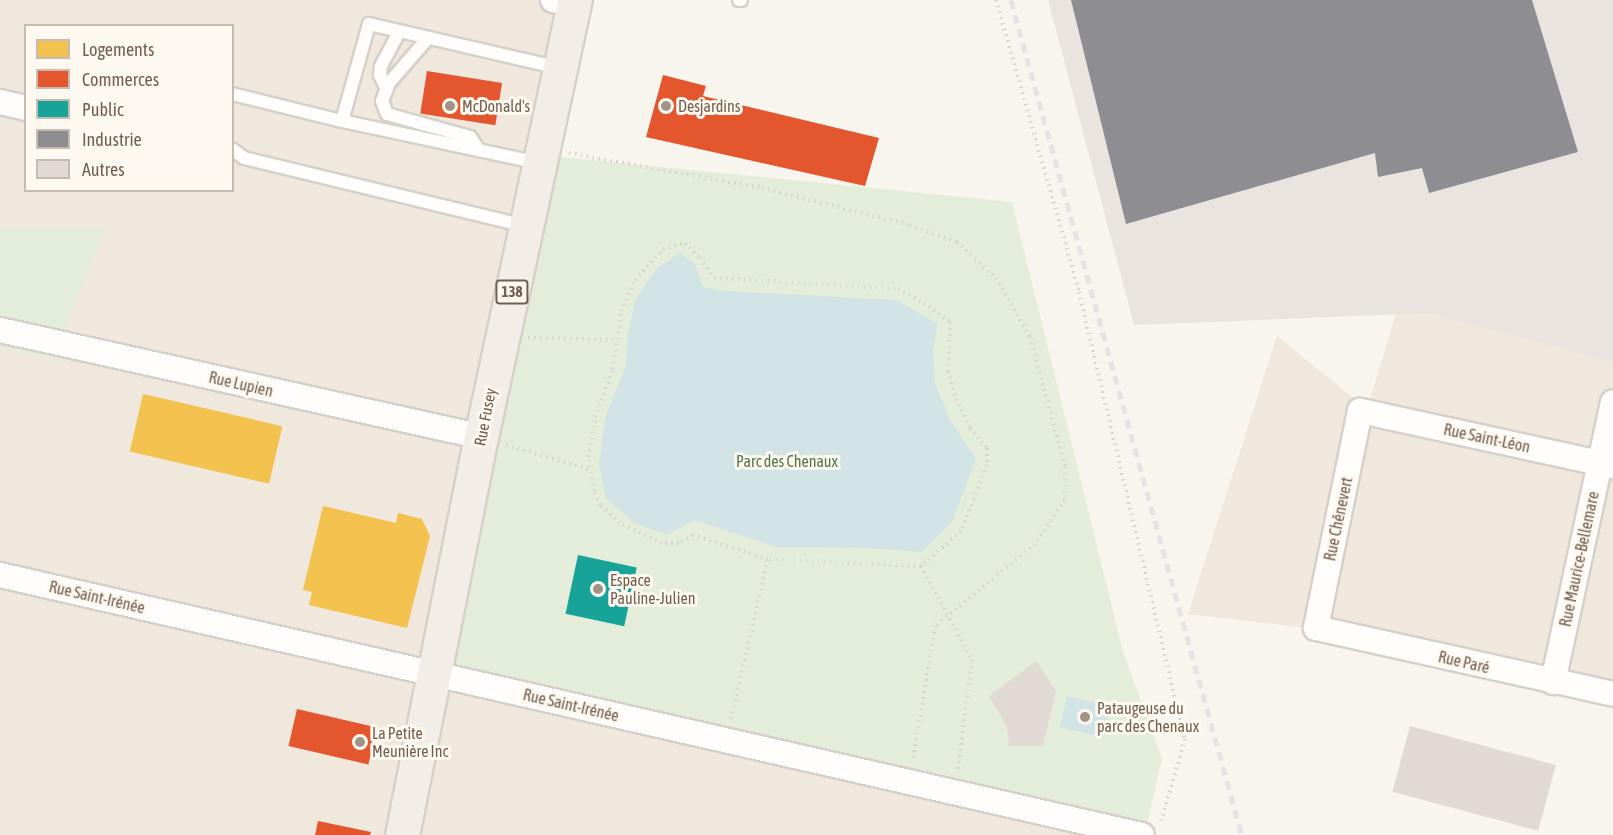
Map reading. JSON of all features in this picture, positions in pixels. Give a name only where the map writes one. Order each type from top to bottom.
[{"type":"main road","name":"Rue Fusey","points":[[402,835],[481,437],[560,69],[568,2]]},
{"type":"street","points":[[0,102],[24,108]]},
{"type":"street","name":"Rue Lupien","points":[[0,330],[481,437]]},
{"type":"street","name":"Rue Maurice-Bellemare","points":[[1553,682],[1606,465],[1613,402]]},
{"type":"street","name":"Rue Saint-Léon","points":[[1360,411],[1606,465]]},
{"type":"street","name":"Rue Chênevert","points":[[1316,628],[1360,411]]},
{"type":"street","name":"Rue Saint-Irénée","points":[[0,575],[955,792],[1151,830]]},
{"type":"street","name":"Rue Paré","points":[[1316,628],[1613,694]]},
{"type":"lane","points":[[342,121],[369,24],[560,69]]},
{"type":"lane","points":[[387,89],[380,75],[381,66],[399,32]]},
{"type":"lane","points":[[428,38],[406,61],[387,89],[382,101],[387,114],[470,137],[479,150]]},
{"type":"lane","points":[[234,94],[342,121],[479,150],[541,155]]},
{"type":"lane","points":[[234,150],[244,158],[526,225]]},
{"type":"path","points":[[996,0],[1078,292],[1185,739],[1151,830]]},
{"type":"path","points":[[541,155],[762,188],[910,225],[957,242],[996,278],[1030,337],[1065,467],[1065,500],[1035,544],[935,626],[910,782]]},
{"type":"path","points":[[685,243],[700,258],[714,278],[898,289],[950,322],[948,371],[956,399],[970,428],[987,448],[987,465],[961,531],[921,566],[768,559],[693,535],[679,543],[662,543],[620,523],[600,505],[589,469],[595,417],[614,369],[617,340],[621,311],[635,280],[663,249],[685,243]]},
{"type":"path","points":[[502,338],[617,340]]},
{"type":"path","points":[[481,437],[589,469]]},
{"type":"path","points":[[727,740],[768,559]]},
{"type":"path","points":[[921,566],[972,660],[955,792]]},
{"type":"shaded area","points":[[0,0],[569,0],[474,441],[1114,835],[0,835]]},
{"type":"shaded area","points":[[1048,0],[1613,0],[1613,362],[1429,313],[1134,325]]},
{"type":"shaded area","points":[[680,253],[694,263],[703,287],[723,291],[896,300],[938,324],[933,351],[935,383],[951,422],[976,459],[952,522],[922,552],[869,548],[776,547],[694,520],[667,535],[635,523],[606,499],[599,464],[606,415],[626,366],[628,334],[635,300],[657,268]]},
{"type":"shaded area","points":[[1403,291],[1613,345],[1613,701],[1308,628],[1188,614],[1277,336],[1367,409]]},
{"type":"shaded area","name":"Pataugeuse du parc des Chenaux","points":[[1067,696],[1111,706],[1104,737],[1060,727]]},
{"type":"green space","name":"Parc des Chenaux","points":[[550,156],[1012,202],[1123,652],[1162,759],[1146,828],[450,674]]},
{"type":"green space","points":[[105,227],[55,359],[0,349],[0,228]]},
{"type":"building: Logements","points":[[143,394],[282,426],[269,484],[130,451]]},
{"type":"building: Logements","points":[[323,506],[396,523],[398,513],[422,519],[430,536],[407,628],[309,605],[312,592],[303,590]]},
{"type":"building: Commerces","points":[[427,71],[502,83],[495,125],[420,113]]},
{"type":"building: Commerces","points":[[663,75],[706,86],[703,96],[879,138],[865,186],[646,137]]},
{"type":"building: Commerces","points":[[297,709],[377,727],[368,764],[288,746]]},
{"type":"building: Commerces","points":[[318,821],[371,832],[370,835],[315,835]]},
{"type":"building: Public","points":[[578,555],[637,567],[624,626],[566,614]]},
{"type":"building: Industrie","points":[[1071,0],[1532,0],[1578,152],[1429,193],[1422,168],[1378,177],[1375,153],[1126,224]]},
{"type":"building: Autres","points":[[1036,661],[1056,691],[1043,746],[1009,746],[1007,727],[989,696]]},
{"type":"building: Autres","points":[[1410,726],[1556,765],[1538,831],[1392,792]]},
{"type":"railway","points":[[1011,0],[1242,835]]},
{"type":"place","name":"McDonald's","points":[[450,106]]},
{"type":"place","name":"Desjardins","points":[[666,106]]},
{"type":"place","name":"Espace Pauline-Julien","points":[[598,589]]},
{"type":"place","name":"Pataugeuse du parc des Chenaux","points":[[1085,717]]},
{"type":"place","name":"La Petite Meunière Inc","points":[[360,742]]}]
